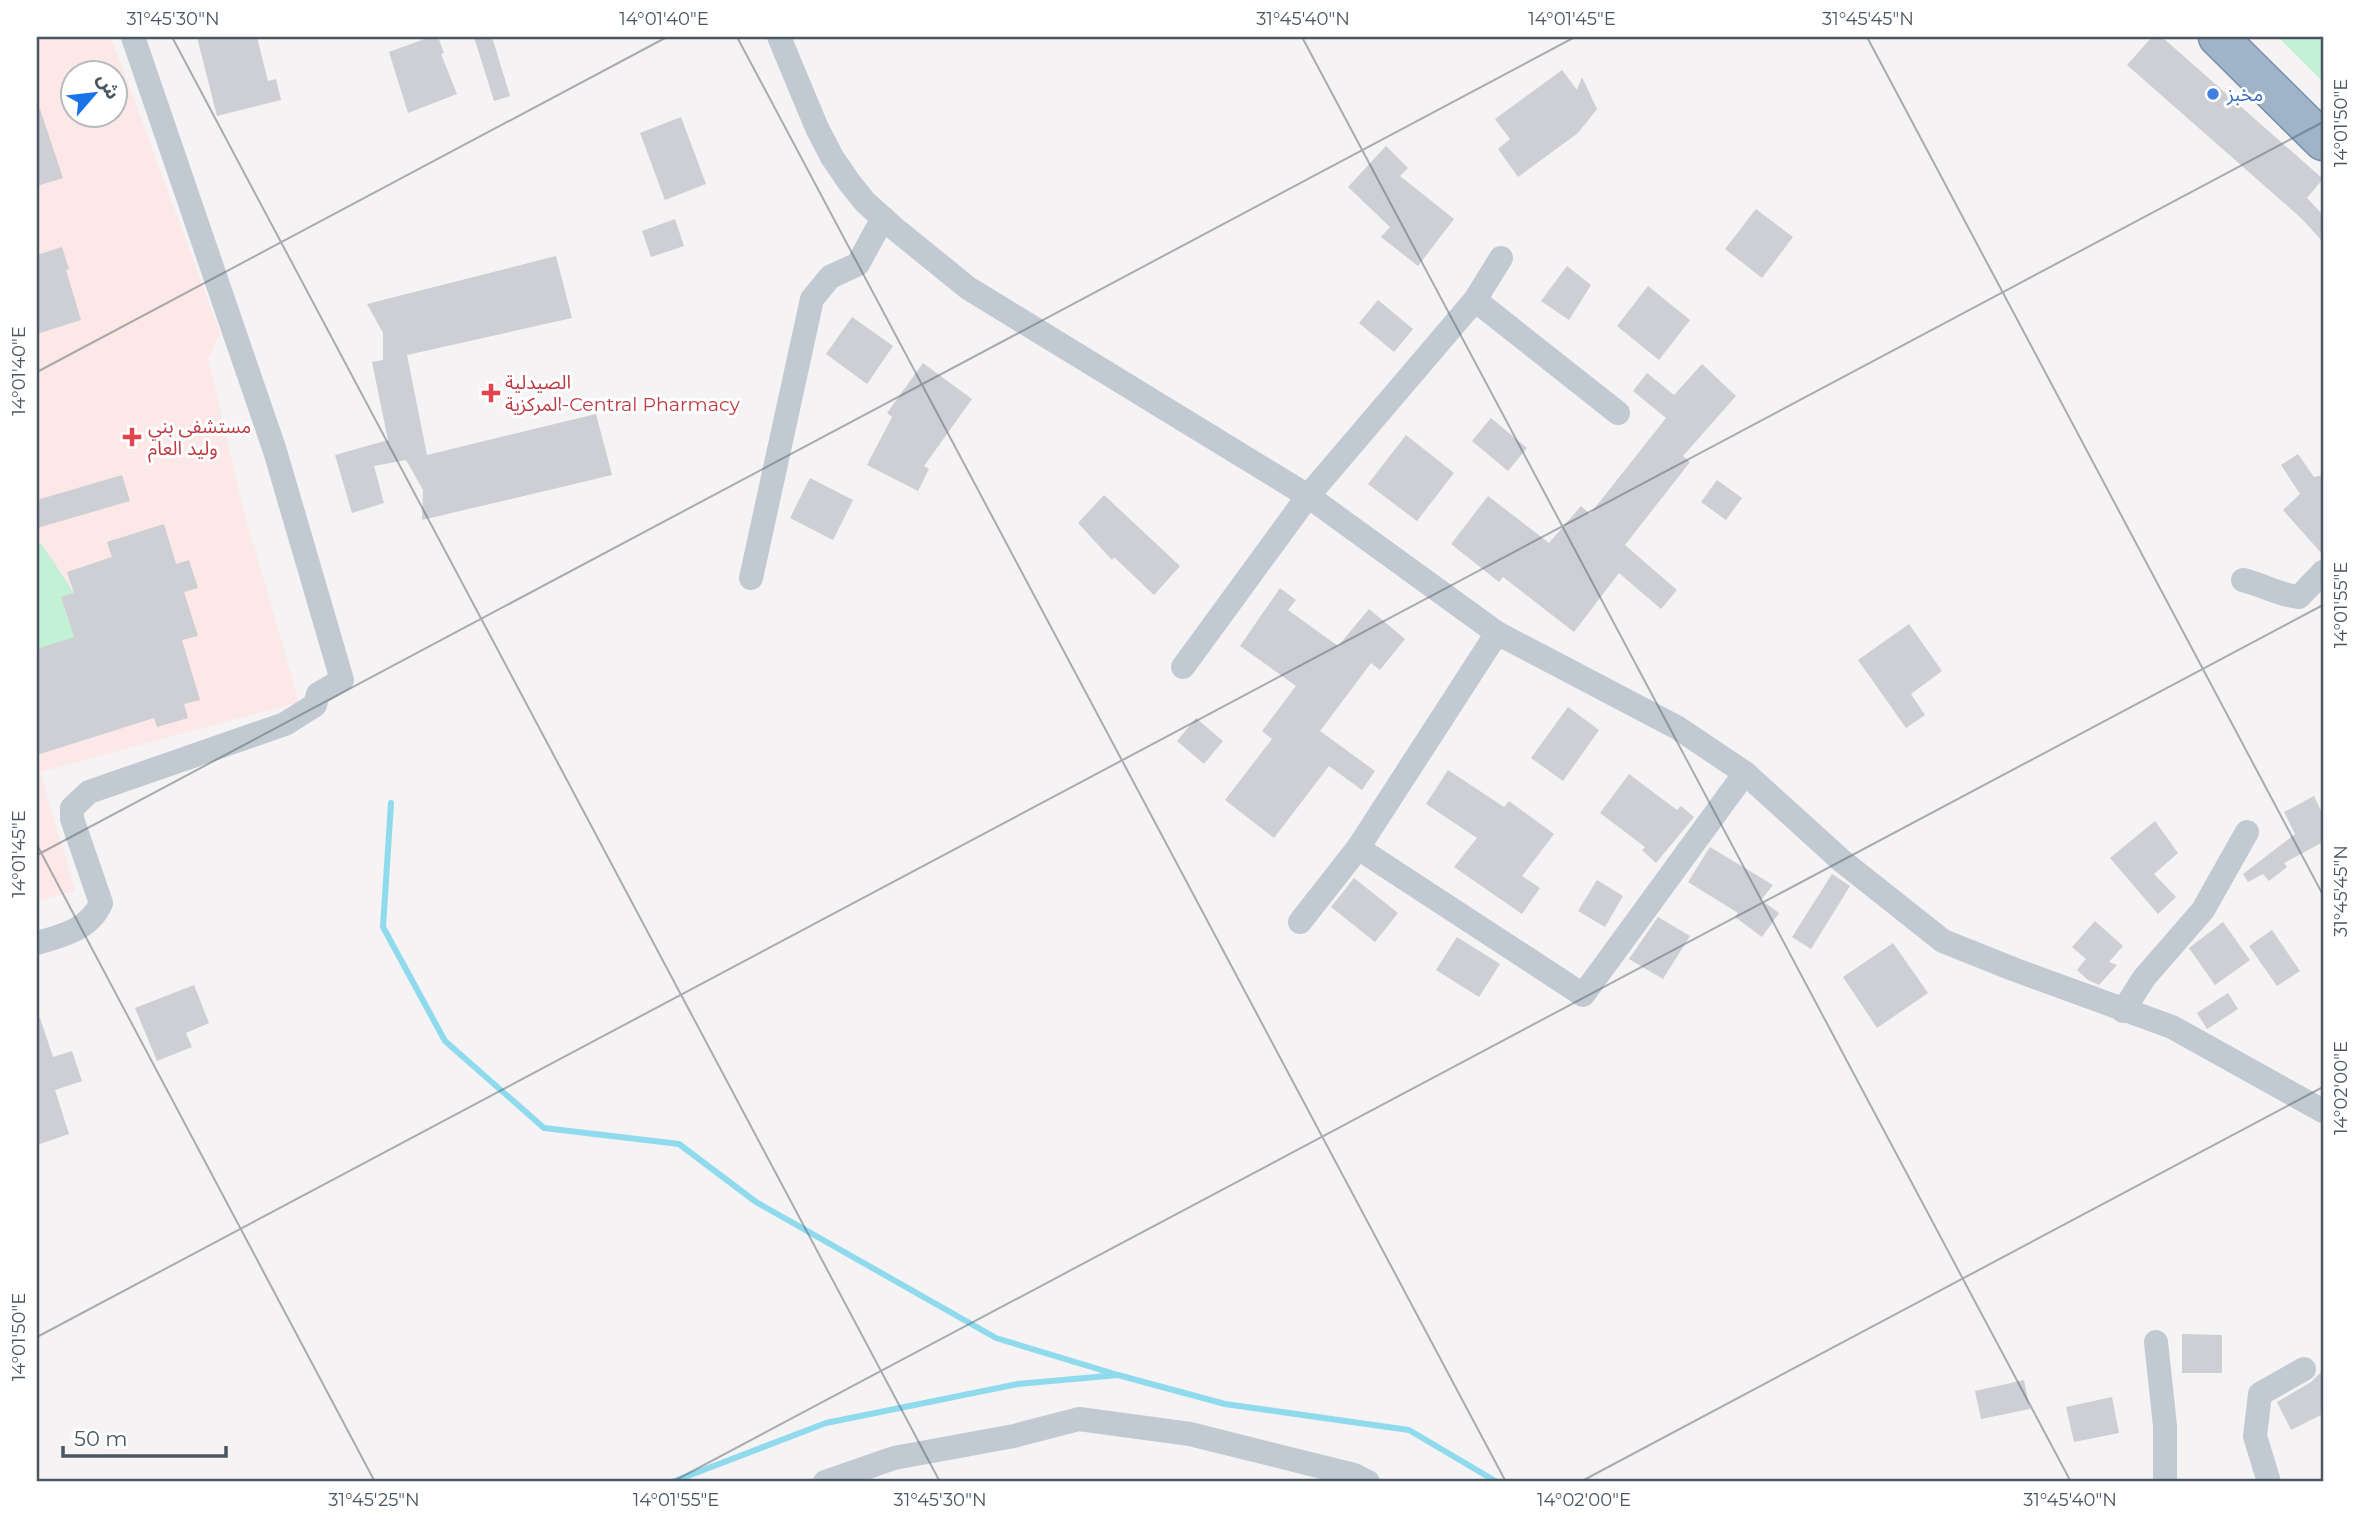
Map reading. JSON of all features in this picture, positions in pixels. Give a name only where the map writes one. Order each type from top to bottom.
[{"type":"highway","points":[[2218,37],[2323,141]]},
{"type":"street","points":[[37,943],[79,928],[96,916],[100,903],[72,820],[72,808],[79,799],[89,792],[285,724],[315,705],[318,694],[342,680],[275,451],[133,37]]},
{"type":"street","points":[[779,37],[817,128],[849,183],[883,218],[968,288],[1308,496],[1497,633],[1678,728],[1745,773],[1842,861],[1943,941],[2123,1011],[2172,1027],[2323,1111]]},
{"type":"street","points":[[751,578],[812,299],[830,277],[858,264],[883,218]]},
{"type":"street","points":[[1183,667],[1308,496],[1475,300],[1501,258]]},
{"type":"street","points":[[1475,300],[1618,412]]},
{"type":"street","points":[[2243,580],[2283,595],[2299,597],[2323,572]]},
{"type":"street","points":[[1300,922],[1358,848],[1497,633]]},
{"type":"street","points":[[1358,848],[1583,995],[1745,773]]},
{"type":"street","points":[[2123,1011],[2144,978],[2203,910],[2247,832]]},
{"type":"street","points":[[2156,1342],[2165,1426],[2165,1482]]},
{"type":"street","points":[[2269,1482],[2255,1436],[2260,1394],[2304,1369]]},
{"type":"street","points":[[825,1482],[894,1458],[1014,1436],[1079,1419],[1190,1434],[1354,1475],[1368,1482]]},
{"type":"shaded area","name":"مستشفى بني وليد العام","points":[[37,37],[111,37],[119,60],[60,60],[60,130],[130,130],[130,89],[220,333],[208,359],[245,516],[299,702],[40,772],[75,891],[37,901]]},
{"type":"green space","points":[[2278,37],[2323,37],[2323,82]]},
{"type":"green space","points":[[41,543],[74,593],[61,597],[70,625],[90,633],[37,649],[37,544]]},
{"type":"building","points":[[197,37],[257,37],[268,81],[276,79],[281,100],[217,116]]},
{"type":"building","points":[[430,37],[438,37],[444,53],[441,54],[457,94],[408,113],[389,52]]},
{"type":"building","points":[[474,37],[492,37],[510,96],[494,101]]},
{"type":"building","points":[[2152,37],[2162,37],[2323,179],[2307,198],[2323,215],[2323,242],[2301,218],[2127,65]]},
{"type":"building","points":[[1562,70],[1577,90],[1582,77],[1597,109],[1578,133],[1518,177],[1498,149],[1510,139],[1495,119]]},
{"type":"building","points":[[37,109],[40,109],[63,178],[37,186]]},
{"type":"building","points":[[681,117],[706,184],[665,200],[640,133]]},
{"type":"building","points":[[1386,146],[1408,168],[1400,176],[1454,219],[1418,266],[1381,237],[1390,227],[1348,187]]},
{"type":"building","points":[[1756,209],[1793,237],[1762,278],[1725,249]]},
{"type":"building","points":[[675,219],[684,246],[651,257],[642,231]]},
{"type":"building","points":[[62,247],[81,320],[37,334],[37,255]]},
{"type":"building","points":[[556,256],[572,318],[407,355],[427,455],[596,414],[612,475],[422,520],[423,490],[406,460],[374,466],[384,503],[352,513],[335,455],[388,440],[372,362],[383,360],[383,333],[367,304]]},
{"type":"building","points":[[1567,266],[1591,285],[1569,320],[1541,301]]},
{"type":"building","points":[[1648,286],[1690,320],[1659,360],[1617,326]]},
{"type":"building","points":[[1378,300],[1413,329],[1394,352],[1359,323]]},
{"type":"building","points":[[852,317],[893,346],[867,384],[826,354]]},
{"type":"building","points":[[923,363],[972,399],[924,466],[929,469],[918,491],[867,465],[892,417],[887,413]]},
{"type":"building","points":[[1702,364],[1736,396],[1683,456],[1690,462],[1625,545],[1677,590],[1661,609],[1619,573],[1574,632],[1503,577],[1499,582],[1451,544],[1488,496],[1549,543],[1581,506],[1590,514],[1666,418],[1633,391],[1647,373],[1674,395]]},
{"type":"building","points":[[1491,418],[1527,448],[1508,471],[1472,441]]},
{"type":"building","points":[[1406,435],[1454,473],[1417,521],[1368,484]]},
{"type":"building","points":[[2298,454],[2314,477],[2323,475],[2323,555],[2283,510],[2300,494],[2281,465]]},
{"type":"building","points":[[122,475],[130,501],[37,528],[37,500]]},
{"type":"building","points":[[810,478],[853,500],[833,540],[790,518]]},
{"type":"building","points":[[1717,480],[1742,498],[1726,520],[1701,502]]},
{"type":"building","points":[[1104,495],[1180,566],[1154,595],[1114,557],[1112,560],[1078,523]]},
{"type":"building","points":[[164,524],[176,564],[189,560],[198,588],[184,592],[198,636],[182,640],[200,700],[184,704],[188,718],[157,727],[154,718],[37,755],[37,649],[74,637],[61,597],[74,593],[67,572],[112,557],[107,542]]},
{"type":"building","points":[[1280,588],[1296,600],[1288,610],[1338,646],[1369,609],[1405,639],[1380,670],[1371,663],[1320,731],[1375,771],[1362,790],[1329,766],[1274,838],[1225,800],[1272,739],[1262,731],[1296,686],[1240,646]]},
{"type":"building","points":[[1909,624],[1942,671],[1911,694],[1925,715],[1906,728],[1858,660]]},
{"type":"building","points":[[1568,707],[1599,730],[1563,781],[1531,758]]},
{"type":"building","points":[[1196,718],[1223,741],[1204,764],[1177,741]]},
{"type":"building","points":[[1448,770],[1504,807],[1509,801],[1554,834],[1522,876],[1540,888],[1522,914],[1454,867],[1477,838],[1426,804]]},
{"type":"building","points":[[1629,774],[1677,810],[1681,806],[1694,817],[1656,863],[1642,850],[1645,847],[1600,813]]},
{"type":"building","points":[[2314,796],[2323,815],[2323,842],[2284,863],[2287,867],[2269,881],[2263,874],[2248,882],[2243,874],[2295,834],[2284,812]]},
{"type":"building","points":[[2155,821],[2178,853],[2154,874],[2176,897],[2158,914],[2110,858]]},
{"type":"building","points":[[1710,847],[1773,885],[1761,900],[1779,913],[1762,937],[1735,917],[1738,913],[1688,882]]},
{"type":"building","points":[[1832,874],[1850,886],[1811,949],[1792,937]]},
{"type":"building","points":[[1354,878],[1398,913],[1375,942],[1331,907]]},
{"type":"building","points":[[1597,880],[1623,896],[1605,927],[1578,911]]},
{"type":"building","points":[[1658,917],[1690,936],[1663,979],[1629,959]]},
{"type":"building","points":[[2095,921],[2123,946],[2109,962],[2117,965],[2099,985],[2077,970],[2086,959],[2072,947]]},
{"type":"building","points":[[2223,922],[2250,960],[2215,985],[2189,948]]},
{"type":"building","points":[[2272,930],[2300,971],[2277,986],[2249,946]]},
{"type":"building","points":[[1457,937],[1500,964],[1479,997],[1436,970]]},
{"type":"building","points":[[1893,943],[1928,993],[1877,1028],[1843,977]]},
{"type":"building","points":[[194,985],[209,1023],[186,1033],[192,1047],[157,1061],[135,1008]]},
{"type":"building","points":[[2228,993],[2238,1009],[2207,1029],[2197,1013]]},
{"type":"building","points":[[37,1018],[40,1018],[53,1057],[72,1051],[82,1081],[55,1090],[69,1134],[37,1145]]},
{"type":"building","points":[[2182,1334],[2222,1335],[2222,1373],[2182,1373]]},
{"type":"building","points":[[2323,1370],[2323,1414],[2291,1430],[2277,1402],[2311,1382]]},
{"type":"building","points":[[2024,1380],[2030,1409],[1981,1419],[1975,1391]]},
{"type":"building","points":[[2112,1397],[2119,1433],[2074,1442],[2066,1407]]},
{"type":"waterway","points":[[391,803],[383,927],[445,1041],[544,1128],[679,1144],[756,1202],[996,1338],[1118,1375]]},
{"type":"waterway","points":[[672,1482],[826,1423],[1018,1384],[1118,1375],[1225,1404],[1409,1430],[1497,1482]]},
{"type":"place","name":"مخبز","points":[[2213,94]]},
{"type":"place","name":"الصيدلية المركزية-Central Pharmacy","points":[[491,393]]},
{"type":"place","name":"مستشفى بني وليد العام","points":[[132,437]]}]
